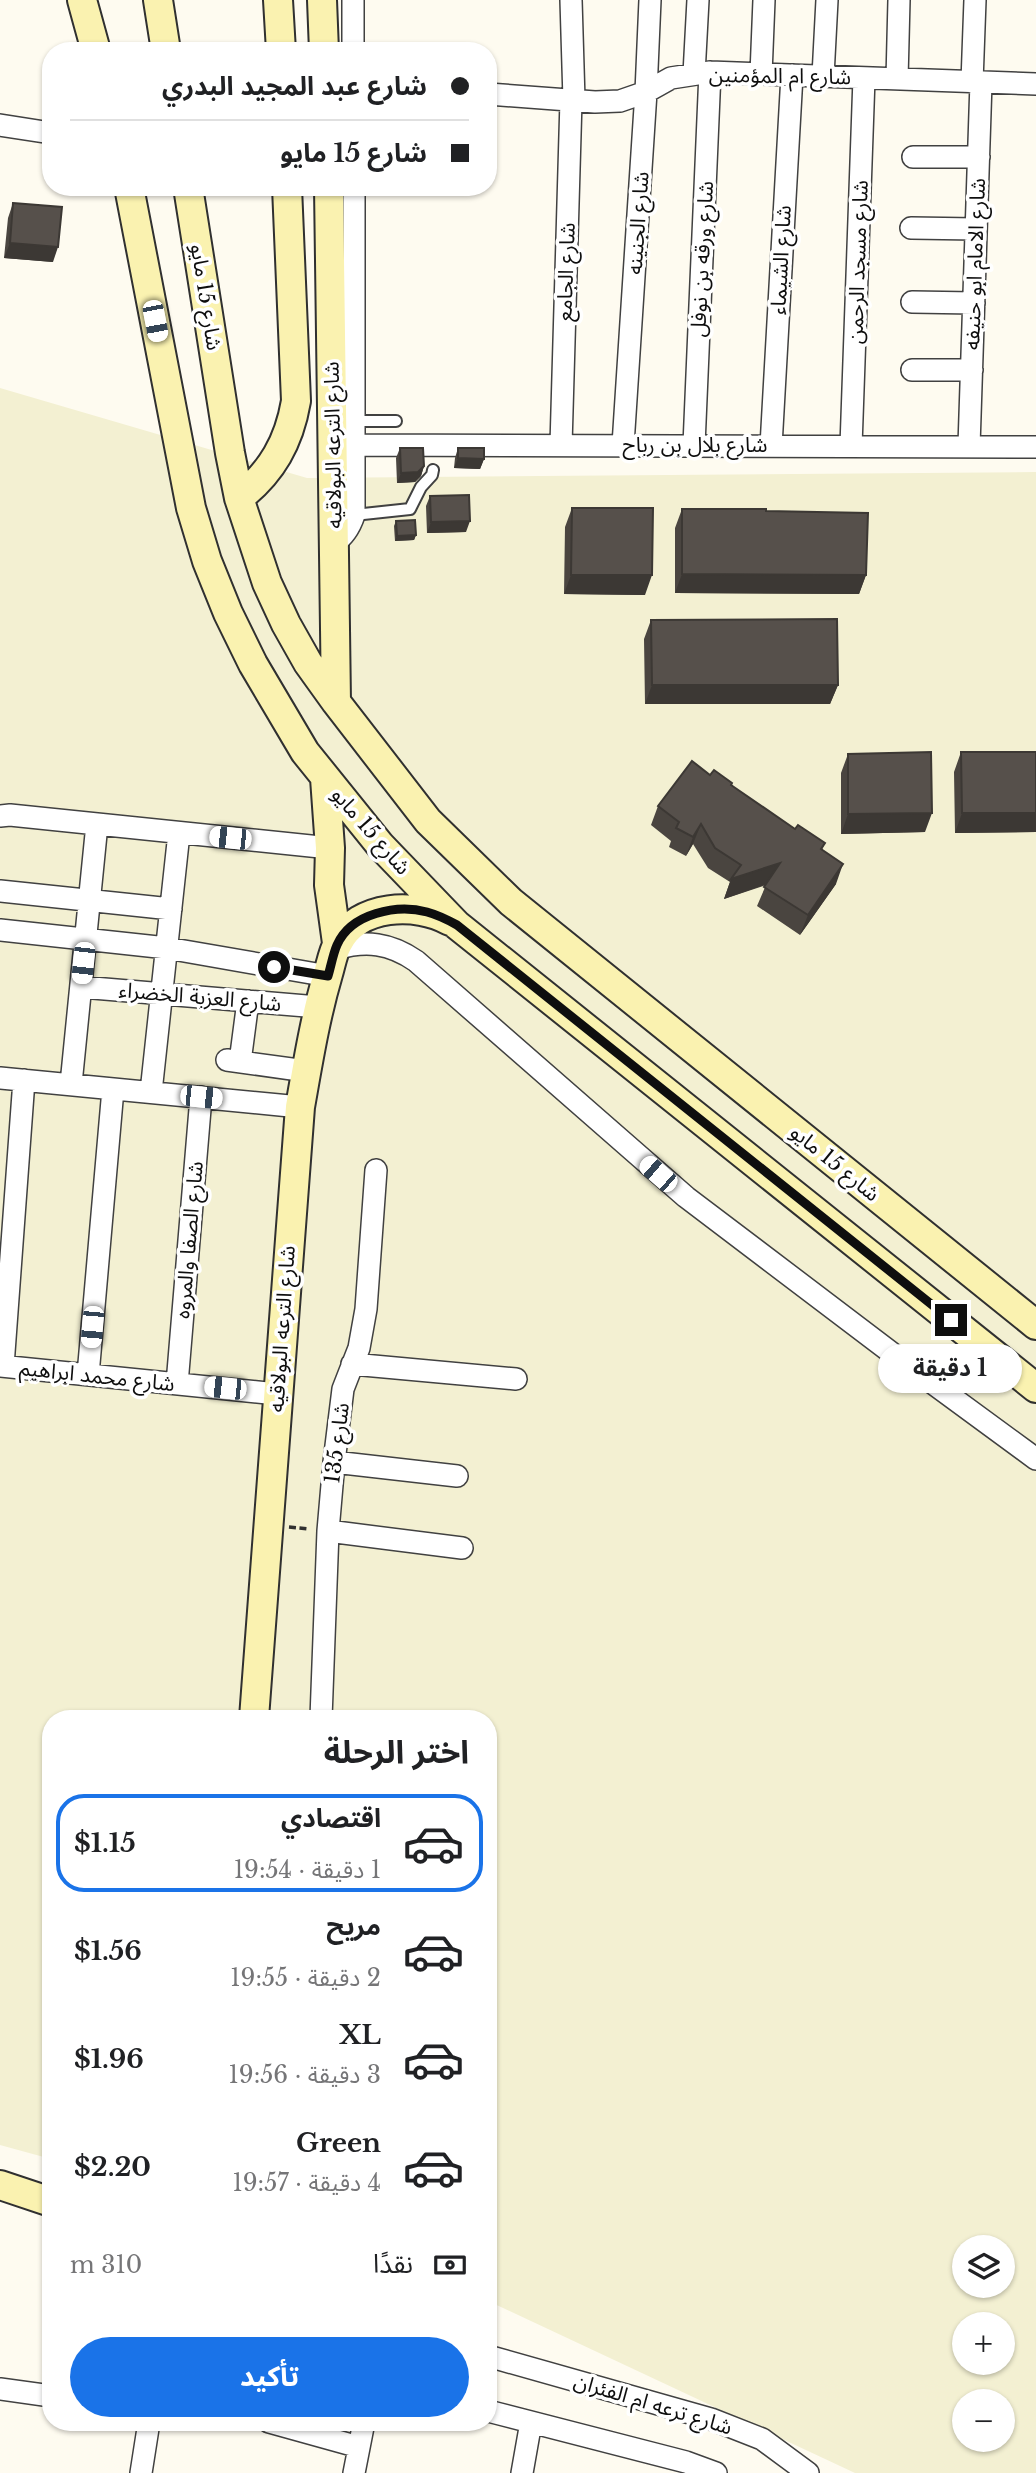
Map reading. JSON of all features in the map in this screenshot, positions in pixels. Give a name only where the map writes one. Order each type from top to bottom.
[{"type":"main road","points":[[82,0],[94,42]]},
{"type":"main road","points":[[158,0],[165,42]]},
{"type":"main road","points":[[278,0],[280,42]]},
{"type":"main road","points":[[321,0],[323,42]]},
{"type":"main road","name":"شارع 15 مايو","points":[[132,196],[191,508],[207,562],[228,614],[253,664],[305,752],[380,845],[457,925],[1036,1388]]},
{"type":"main road","name":"شارع 15 مايو","points":[[189,196],[239,498],[267,583],[286,624],[308,663],[336,702],[429,821],[511,902],[1036,1325]]},
{"type":"main road","name":"شارع الترعه البولاقيه","points":[[239,498],[263,477],[281,451],[288,435],[296,401],[287,196]]},
{"type":"main road","name":"شارع الترعه البولاقيه","points":[[329,196],[336,702]]},
{"type":"main road","name":"شارع الترعه البولاقيه","points":[[255,1710],[300,1107],[318,1007],[337,946],[329,884],[330,848],[325,778]]},
{"type":"main road","points":[[337,946],[348,930],[360,920],[393,910],[426,912],[457,925]]},
{"type":"main road","points":[[0,2185],[42,2199]]},
{"type":"street","points":[[353,0],[353,42]]},
{"type":"street","name":"شارع الجامع","points":[[561,445],[573,100],[571,0]]},
{"type":"street","name":"شارع الجنينه","points":[[623,445],[650,0]]},
{"type":"street","name":"شارع ورقه بن نوفل","points":[[694,445],[702,73],[698,0]]},
{"type":"street","points":[[761,74],[764,0]]},
{"type":"street","points":[[823,76],[827,0]]},
{"type":"street","points":[[897,79],[899,0]]},
{"type":"street","name":"شارع الامام ابو حنيفه","points":[[969,446],[979,158],[975,0]]},
{"type":"street","name":"شارع ام المؤمنين","points":[[497,95],[596,102],[620,101],[646,92],[671,78],[702,73],[1036,84]]},
{"type":"street","name":"شارع الشيماء","points":[[771,446],[792,75]]},
{"type":"street","name":"شارع مسجد الرحمن","points":[[851,446],[864,78]]},
{"type":"street","points":[[0,125],[42,132]]},
{"type":"street","points":[[913,157],[979,158]]},
{"type":"street","points":[[334,543],[342,538],[354,514],[354,196]]},
{"type":"street","points":[[911,228],[976,229]]},
{"type":"street","points":[[912,302],[974,303]]},
{"type":"street","points":[[912,370],[972,370]]},
{"type":"street","name":"شارع بلال بن رباح","points":[[354,444],[1036,447]]},
{"type":"street","points":[[0,816],[330,848]]},
{"type":"street","points":[[72,1084],[97,824]]},
{"type":"street","points":[[151,1093],[179,833]]},
{"type":"street","points":[[0,891],[171,909]]},
{"type":"street","points":[[0,930],[167,948],[328,976]]},
{"type":"street","points":[[337,946],[378,944],[392,947],[416,961],[686,1197],[1036,1459]]},
{"type":"street","name":"شارع العزبة الخضراء","points":[[81,987],[318,1007]]},
{"type":"street","points":[[248,1001],[233,1061],[306,1071]]},
{"type":"street","points":[[0,1078],[300,1107]]},
{"type":"street","points":[[1,1366],[24,1080]]},
{"type":"street","points":[[88,1375],[113,1089]]},
{"type":"street","name":"شارع الصفا والمروه","points":[[177,1384],[201,1097]]},
{"type":"street","name":"شارع 135","points":[[321,1710],[328,1531],[334,1462],[343,1389],[359,1348],[366,1309],[376,1170]]},
{"type":"street","points":[[352,1364],[516,1379]]},
{"type":"street","name":"شارع محمد ابراهيم","points":[[1,1366],[277,1394]]},
{"type":"street","points":[[334,1462],[457,1476]]},
{"type":"street","points":[[328,1531],[462,1548]]},
{"type":"street","name":"شارع ترعه ام الفئران","points":[[497,2359],[711,2419],[762,2439],[808,2473]]},
{"type":"street","points":[[0,2389],[42,2395]]},
{"type":"street","points":[[497,2413],[686,2462],[716,2473]]},
{"type":"street","points":[[522,2473],[531,2422]]},
{"type":"street","points":[[141,2473],[148,2431]]},
{"type":"street","points":[[301,2431],[359,2447]]},
{"type":"street","points":[[354,2473],[362,2431]]},
{"type":"lane","points":[[354,421],[396,421]]},
{"type":"lane","points":[[354,514],[410,509],[433,471]]},
{"type":"path","points":[[268,1525],[328,1531]]},
{"type":"shaded area","points":[[0,388],[307,478],[1036,472],[1036,2473],[855,2473],[497,2305],[497,1710],[42,1710],[42,2157],[0,2145]]},
{"type":"building","points":[[13,203],[62,207],[58,247],[10,243]]},
{"type":"building","points":[[400,448],[423,448],[424,466],[418,472],[401,473]]},
{"type":"building","points":[[458,448],[484,448],[484,459],[458,458]]},
{"type":"building","points":[[469,495],[470,521],[431,522],[430,496]]},
{"type":"building","points":[[572,508],[653,508],[652,575],[571,575]]},
{"type":"building","points":[[682,509],[868,513],[866,575],[682,574]]},
{"type":"building","points":[[415,520],[416,535],[397,536],[396,521]]},
{"type":"building","points":[[837,619],[838,685],[652,685],[651,620]]},
{"type":"building","points":[[931,752],[932,813],[848,814],[848,754]]},
{"type":"building","points":[[961,752],[1036,752],[1036,813],[962,813]]},
{"type":"building","points":[[692,761],[710,775],[714,770],[732,783],[731,785],[795,829],[798,825],[825,843],[821,849],[843,864],[808,915],[764,887],[780,863],[731,879],[741,865],[715,848],[701,824],[693,837],[676,828],[679,822],[658,806]]},
{"type":"route","points":[[274,967],[328,976],[337,943],[360,920],[393,910],[410,909],[442,917],[457,925],[951,1320]]}]
